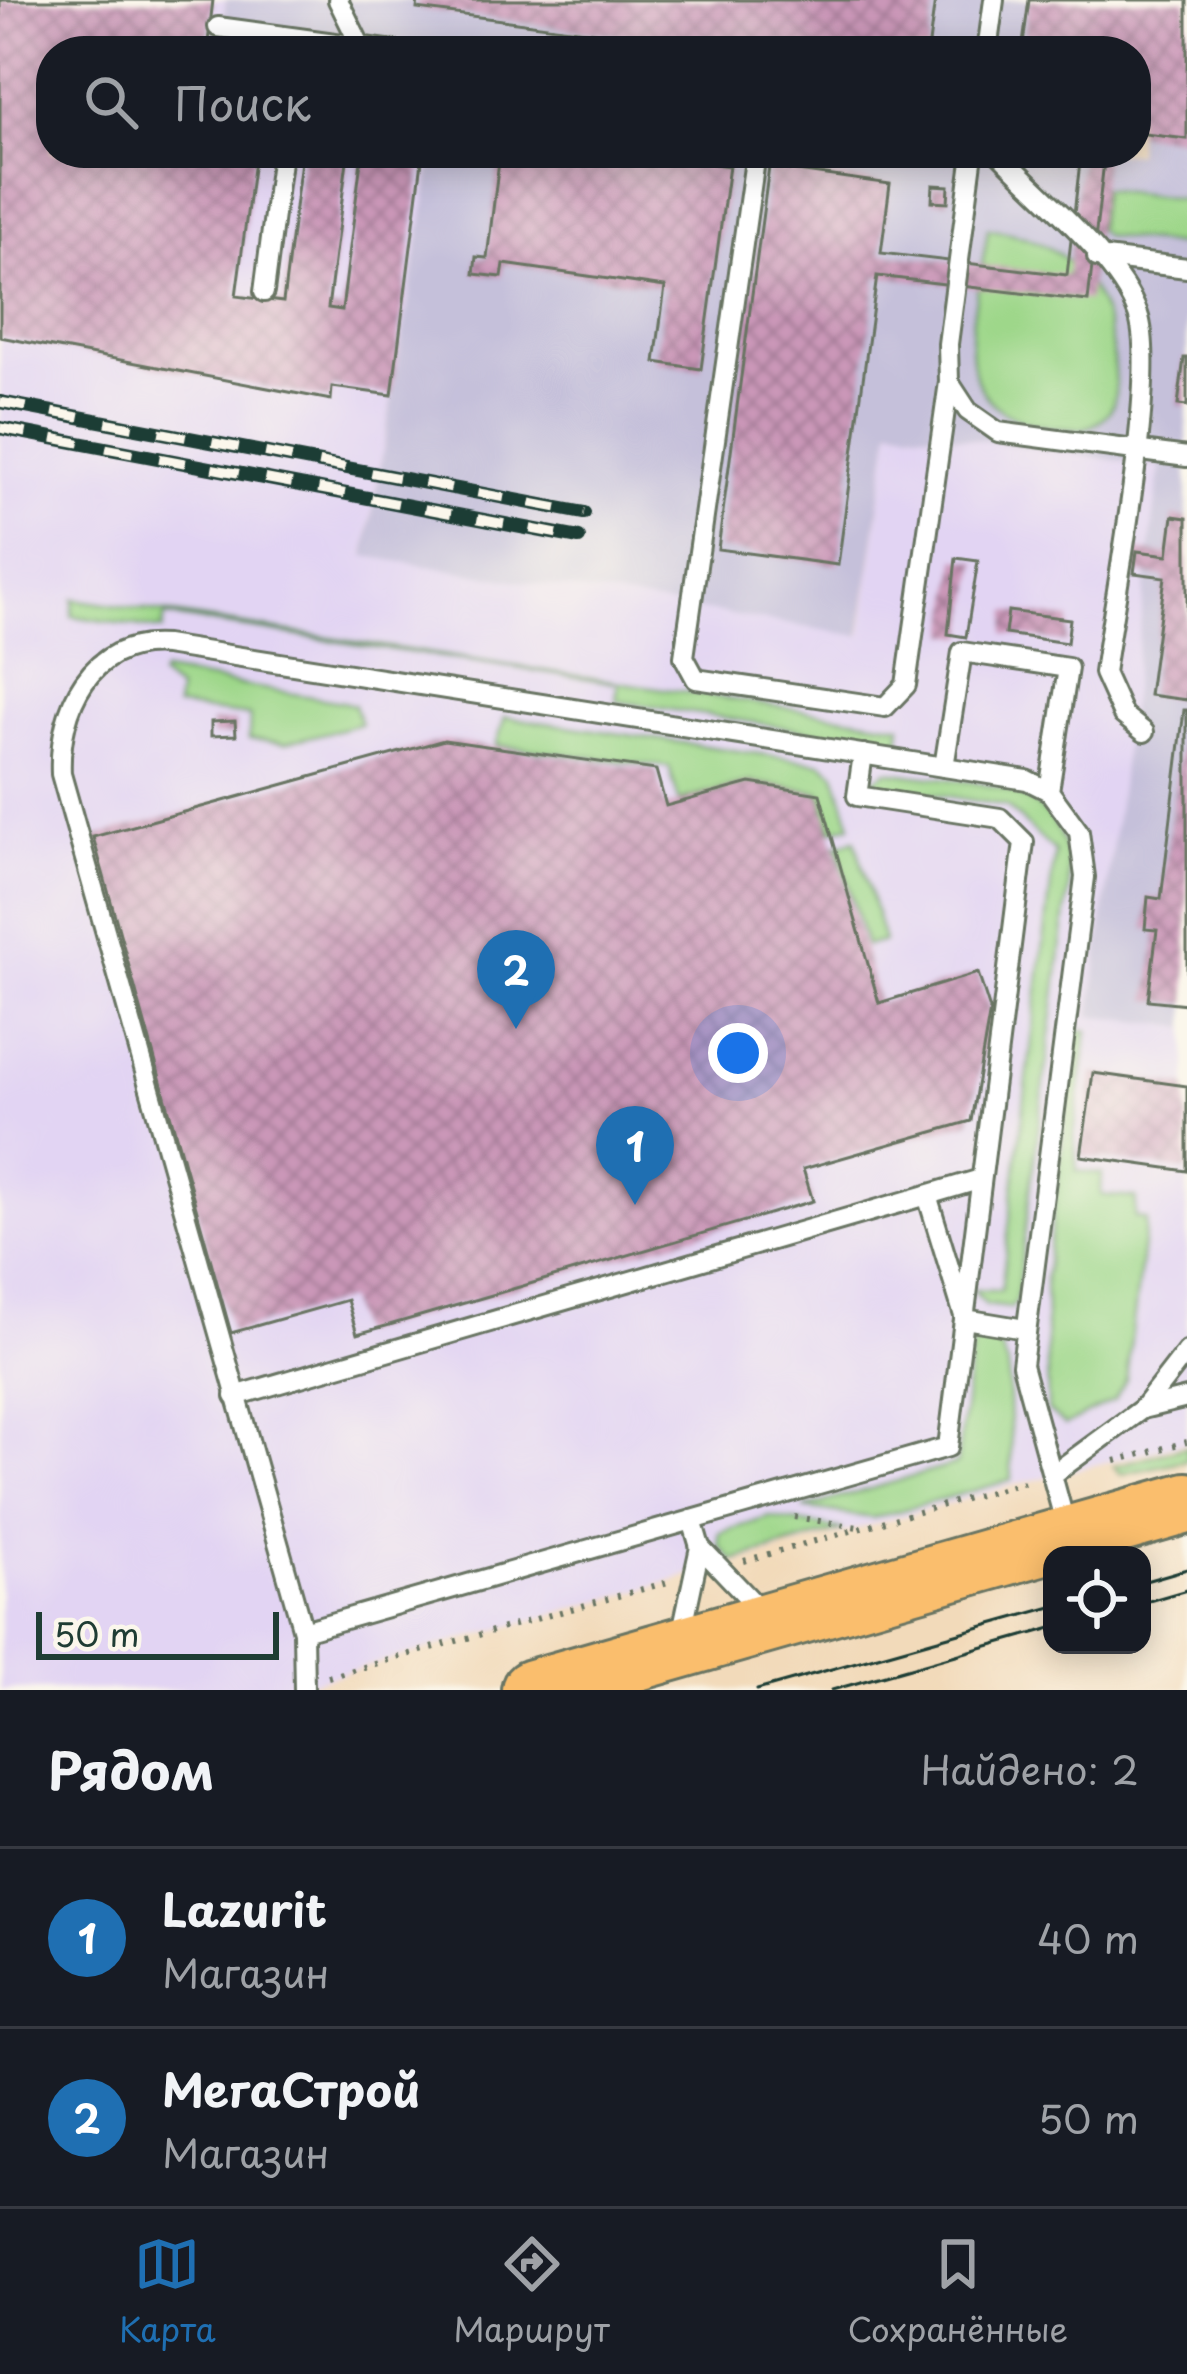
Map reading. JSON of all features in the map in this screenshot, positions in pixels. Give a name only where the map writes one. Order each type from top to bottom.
[{"type":"main road","points":[[532,1690],[1187,1503]]},
{"type":"lane","points":[[338,0],[356,36]]},
{"type":"lane","points":[[989,36],[994,0]]},
{"type":"lane","points":[[218,27],[259,36]]},
{"type":"lane","points":[[264,292],[280,168]]},
{"type":"lane","points":[[754,168],[685,657],[695,679],[885,707],[906,685],[949,382],[948,344],[971,168]]},
{"type":"lane","points":[[1013,168],[1097,257],[1137,312],[1142,338],[1134,451],[1104,673],[1123,715],[1144,731]]},
{"type":"lane","points":[[1097,257],[1187,268]]},
{"type":"lane","points":[[949,382],[968,411],[998,432],[1187,458]]},
{"type":"lane","points":[[304,1690],[302,1631],[61,774],[62,733],[86,676],[124,647],[165,645],[944,766],[1027,780],[1049,791],[1079,832],[1085,877],[1022,1365],[1069,1536]]},
{"type":"lane","points":[[944,766],[962,652],[1068,668],[1049,791]]},
{"type":"lane","points":[[302,1631],[949,1447],[1024,842],[1000,818],[857,796],[863,754]]},
{"type":"lane","points":[[235,1396],[981,1179]]},
{"type":"lane","points":[[927,1196],[965,1319]]},
{"type":"lane","points":[[965,1319],[1025,1329]]},
{"type":"lane","points":[[1052,1475],[1142,1409],[1187,1351]]},
{"type":"lane","points":[[1142,1409],[1187,1398]]},
{"type":"lane","points":[[692,1520],[700,1546],[771,1622]]},
{"type":"lane","points":[[679,1648],[700,1546]]},
{"type":"path","points":[[771,1498],[775,1514],[861,1528]]},
{"type":"shaded area","points":[[0,0],[226,0],[222,29],[268,36],[36,36],[36,168],[431,168],[365,555],[861,635],[891,427],[1161,467],[1091,1015],[1187,1027],[1187,1442],[1014,1485],[283,1690],[0,1690]]},
{"type":"shaded area","points":[[226,0],[1187,0],[1187,1027],[1091,1016],[1160,467],[891,427],[860,636],[365,556],[431,168],[1151,168],[1151,36],[263,36],[222,30]]},
{"type":"green space","points":[[1102,189],[1187,200],[1187,246],[1104,236],[1097,229]]},
{"type":"green space","points":[[988,229],[1041,244],[1080,273],[1093,292],[1111,340],[1115,386],[1111,408],[1095,424],[1067,429],[1014,417],[990,401],[977,379],[971,353],[972,324]]},
{"type":"green space","points":[[74,599],[901,725],[899,745],[616,701],[618,683],[165,616],[162,630],[72,616]]},
{"type":"green space","points":[[163,672],[354,705],[361,724],[285,743],[249,739],[250,716],[176,707],[178,691],[160,677]]},
{"type":"green space","points":[[505,717],[822,763],[835,773],[851,825],[832,830],[821,792],[750,782],[679,801],[669,767],[496,745]]},
{"type":"green space","points":[[887,771],[1011,792],[1035,805],[1054,824],[1066,851],[1069,889],[1016,1302],[1011,1308],[986,1305],[973,1290],[1001,1291],[1055,852],[1006,806],[869,783]]},
{"type":"green space","points":[[855,840],[884,941],[866,946],[837,845]]},
{"type":"green space","points":[[1077,1029],[1088,1031],[1074,1136],[1077,1171],[1102,1174],[1101,1195],[1136,1198],[1135,1217],[1146,1220],[1126,1380],[1114,1400],[1065,1425],[1048,1411],[1045,1278]]},
{"type":"green space","points":[[983,1334],[997,1339],[1008,1368],[1012,1480],[873,1518],[804,1508],[957,1464],[972,1345]]},
{"type":"green space","points":[[1187,1446],[1187,1460],[1121,1474],[1114,1466]]},
{"type":"green space","points":[[770,1517],[843,1530],[733,1561],[719,1545],[719,1533]]},
{"type":"building","points":[[0,0],[213,0],[209,36],[36,36],[36,168],[253,168],[236,296],[283,302],[300,168],[346,168],[328,308],[342,310],[360,168],[421,168],[392,395],[332,387],[331,400],[0,337]]},
{"type":"building","points":[[418,0],[935,0],[930,36],[625,36],[417,9]]},
{"type":"building","points":[[1029,0],[1187,0],[1187,139],[1151,135],[1151,36],[1024,36]]},
{"type":"building","points":[[498,168],[729,168],[701,369],[655,362],[665,287],[504,264],[502,277],[474,274],[476,257],[487,258]]},
{"type":"building","points":[[769,168],[890,184],[881,253],[1067,275],[1079,168],[1103,168],[1088,301],[877,276],[838,565],[718,549]]},
{"type":"building","points":[[933,185],[949,186],[948,202],[932,201]]},
{"type":"building","points":[[1187,358],[1187,406],[1178,405]]},
{"type":"building","points":[[1173,516],[1187,518],[1187,700],[1149,695],[1165,577],[1134,573],[1137,551],[1168,555]]},
{"type":"building","points":[[956,558],[978,561],[966,637],[948,634]]},
{"type":"building","points":[[1008,611],[1070,619],[1067,643],[1005,634]]},
{"type":"building","points":[[1184,710],[1187,1004],[1148,1000],[1157,930],[1145,929],[1148,897],[1161,899]]},
{"type":"building","points":[[235,721],[236,735],[211,736],[211,722]]},
{"type":"building","points":[[444,740],[656,770],[666,806],[750,783],[820,794],[879,1003],[978,973],[990,1010],[971,1121],[803,1169],[813,1201],[386,1326],[357,1334],[347,1300],[231,1333],[93,837]]},
{"type":"building","points":[[1093,1073],[1187,1086],[1187,1171],[1081,1156]]},
{"type":"tram line","points":[[1151,1579],[1187,1569]]},
{"type":"tram line","points":[[1151,1600],[1187,1590]]},
{"type":"tram line","points":[[757,1690],[1043,1610]]},
{"type":"tram line","points":[[832,1690],[1043,1631]]},
{"type":"railway","points":[[0,402],[584,513]]},
{"type":"railway","points":[[0,428],[579,538]]},
{"type":"place","name":"МегаСтрой","points":[[516,1029]]},
{"type":"place","name":"Lazurit","points":[[635,1205]]}]
